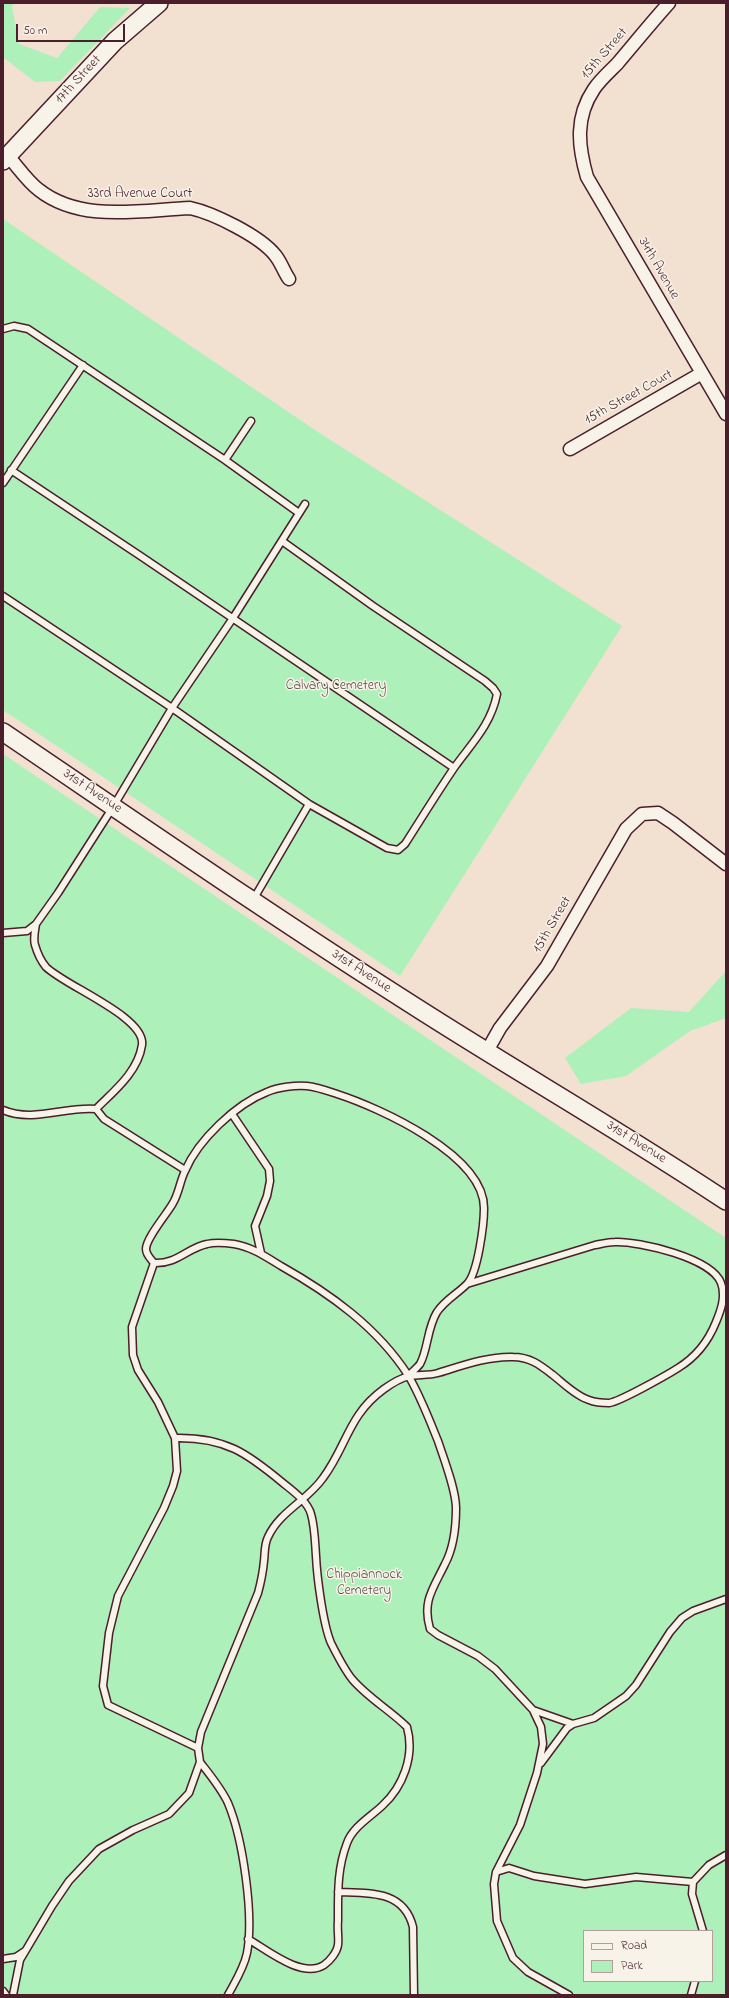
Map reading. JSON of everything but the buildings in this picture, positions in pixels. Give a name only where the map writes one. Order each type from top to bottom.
[{"type":"street","name":"17th Street","points":[[6,159],[115,41],[160,3]]},
{"type":"street","name":"15th Street","points":[[579,133],[585,105],[594,88],[669,3]]},
{"type":"street","name":"34th Avenue","points":[[579,133],[581,158],[587,178],[726,414]]},
{"type":"street","name":"33rd Avenue Court","points":[[6,159],[38,190],[76,209],[105,212],[190,208],[203,211],[235,226],[275,255],[288,280]]},
{"type":"street","name":"15th Street Court","points":[[570,449],[702,373]]},
{"type":"street","name":"31st Avenue","points":[[3,732],[343,960],[487,1051],[647,1149],[726,1201]]},
{"type":"street","name":"15th Street","points":[[487,1051],[500,1028],[547,966],[626,829],[642,814],[658,813],[673,822],[726,864]]},
{"type":"lane","points":[[3,329],[14,326],[28,329],[225,460],[299,512]]},
{"type":"lane","points":[[3,483],[83,365]]},
{"type":"lane","points":[[225,460],[251,421]]},
{"type":"lane","points":[[11,470],[454,768]]},
{"type":"lane","points":[[3,933],[27,931],[36,924],[58,893],[172,708],[233,618],[305,504]]},
{"type":"lane","points":[[3,596],[172,708],[309,804],[387,848],[398,850],[405,844],[454,768],[491,717],[497,694],[493,688],[282,541]]},
{"type":"lane","points":[[253,900],[309,804]]},
{"type":"lane","points":[[3,1110],[24,1115],[39,1115],[96,1109],[130,1074],[138,1058],[142,1044],[139,1031],[132,1022],[65,981],[45,966],[34,943],[36,924]]},
{"type":"lane","points":[[154,1264],[147,1255],[146,1248],[148,1239],[166,1217],[175,1200],[185,1170],[206,1137],[232,1114],[266,1092],[279,1088],[307,1086],[356,1100],[408,1124],[454,1157],[471,1175],[479,1187],[484,1208],[476,1263],[467,1284]]},
{"type":"lane","points":[[96,1109],[104,1119],[185,1170]]},
{"type":"lane","points":[[232,1114],[269,1169],[270,1181],[267,1196],[255,1226],[261,1253]]},
{"type":"lane","points":[[13,1995],[20,1960],[52,1906],[81,1868],[99,1850],[115,1840],[169,1814],[189,1793],[200,1762],[198,1748],[201,1732],[258,1593],[262,1576],[267,1538],[289,1509],[322,1481],[332,1465],[352,1423],[364,1406],[389,1386],[408,1376],[420,1363],[429,1329],[437,1313],[451,1296],[467,1284],[595,1244],[616,1242],[656,1247],[702,1264],[714,1272],[721,1282],[723,1293],[722,1308],[713,1328],[697,1355],[678,1368],[611,1403],[590,1401],[541,1364],[528,1359],[512,1357],[467,1364],[433,1374],[408,1376]]},
{"type":"lane","points":[[154,1264],[166,1264],[207,1243],[235,1244],[261,1253],[304,1278],[361,1321],[394,1355],[408,1376],[430,1420],[443,1456],[456,1507],[455,1526],[446,1563],[429,1595],[426,1609],[430,1629],[438,1636],[478,1656],[495,1669],[533,1710],[541,1727],[543,1744],[539,1766],[520,1824],[496,1872],[494,1884],[497,1921],[513,1958],[528,1972],[569,1995]]},
{"type":"lane","points":[[154,1264],[132,1327],[133,1355],[138,1370],[158,1402],[175,1438],[177,1471],[164,1508],[118,1596],[109,1632],[103,1686],[108,1705],[198,1748]]},
{"type":"lane","points":[[175,1438],[194,1438],[212,1441],[242,1452],[259,1462],[302,1499],[311,1512],[324,1615],[330,1641],[352,1679],[407,1727],[410,1737],[410,1751],[402,1779],[391,1797],[355,1829],[348,1839],[342,1856],[338,1877],[338,1946],[331,1958],[325,1965],[311,1969],[294,1966],[248,1939]]},
{"type":"lane","points":[[539,1766],[567,1728],[574,1724],[594,1718],[626,1696],[636,1685],[670,1632],[682,1618],[693,1611],[726,1599]]},
{"type":"lane","points":[[533,1710],[574,1724]]},
{"type":"lane","points":[[200,1762],[213,1778],[228,1803],[240,1846],[250,1920],[246,1953],[228,1995]]},
{"type":"lane","points":[[703,1930],[692,1894],[693,1882],[709,1865],[726,1855]]},
{"type":"lane","points":[[496,1872],[510,1868],[534,1876],[585,1884],[636,1877],[693,1882]]},
{"type":"lane","points":[[338,1892],[393,1898],[402,1904],[410,1916],[413,1927],[414,1995]]},
{"type":"lane","points":[[3,1959],[16,1957],[26,1950]]},
{"type":"lane","points":[[691,1995],[695,1982]]},
{"type":"lane","points":[[3,1991],[6,1995]]},
{"type":"green space","points":[[3,3],[14,3],[12,7],[19,44],[57,58],[100,7],[130,8],[60,81],[35,82],[3,57]]},
{"type":"green space","name":"Calvary Cemetery","points":[[3,219],[318,432],[622,626],[400,976],[3,710]]},
{"type":"green space","name":"Chippiannock Cemetery","points":[[3,754],[726,1238],[726,1995],[3,1995]]},
{"type":"green space","points":[[726,971],[726,1018],[690,1031],[626,1076],[581,1084],[565,1058],[631,1008],[689,1012]]}]
